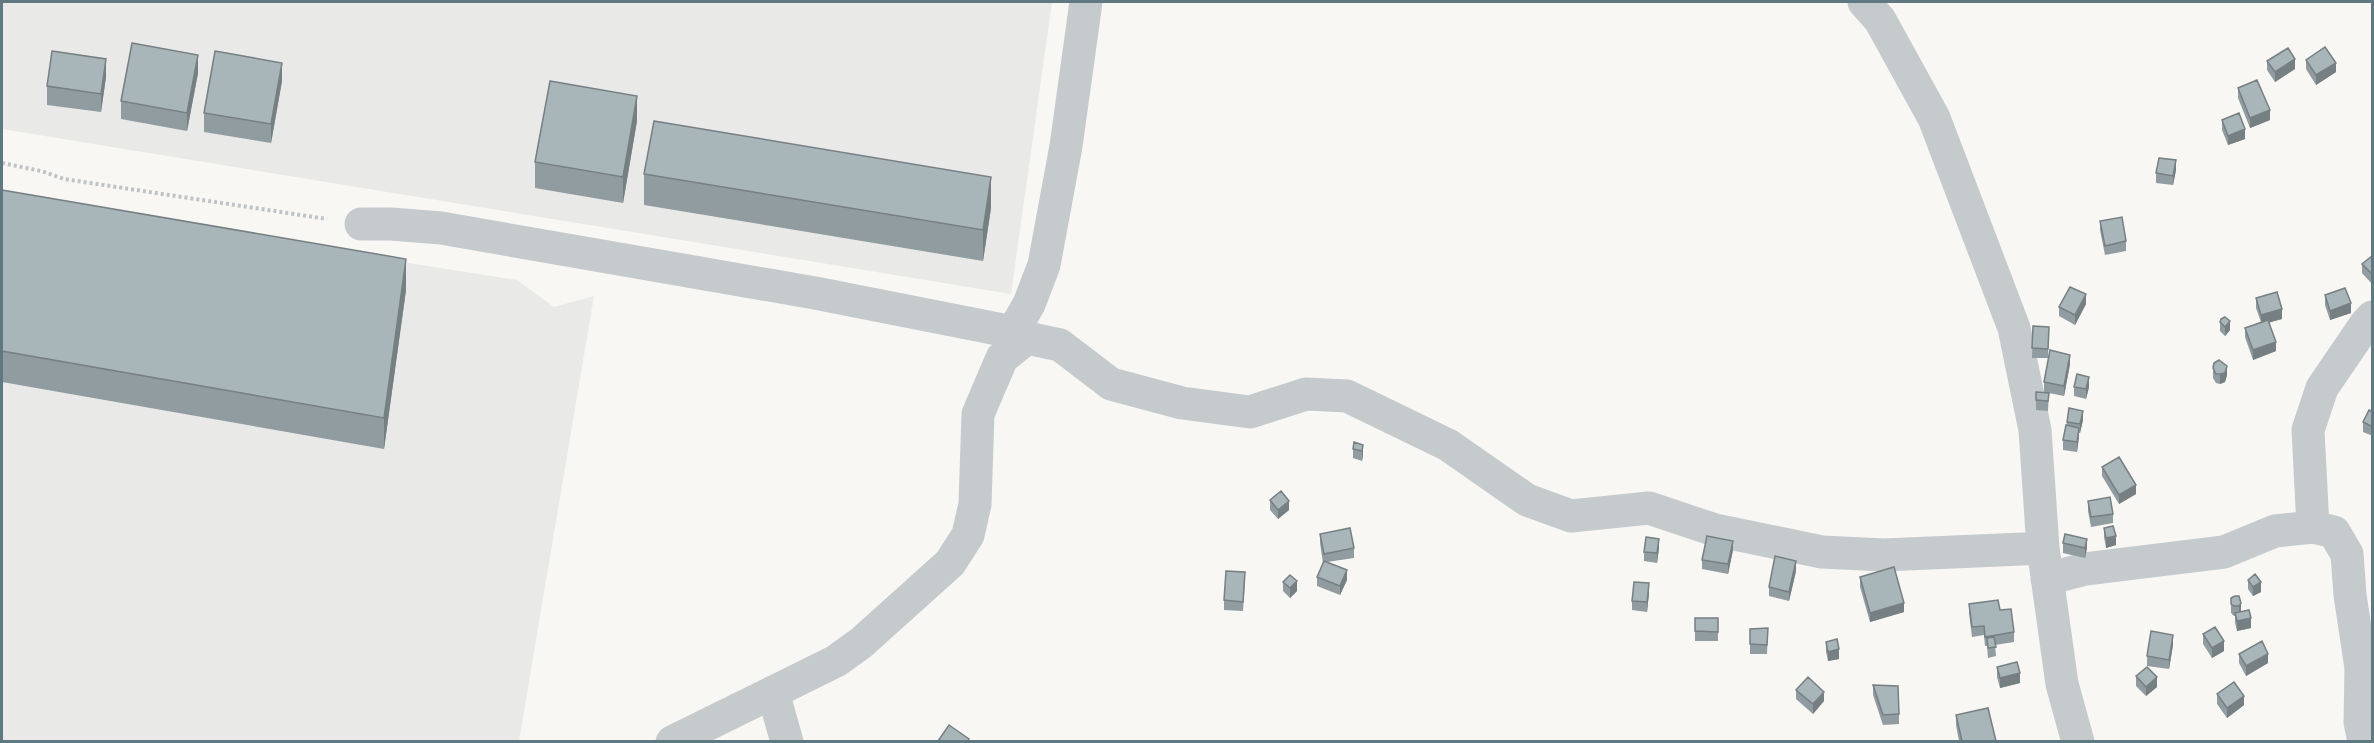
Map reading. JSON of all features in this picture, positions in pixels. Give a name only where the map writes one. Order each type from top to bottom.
[{"type":"street","points":[[672,741],[836,662],[861,643],[950,563],[968,535],[975,504],[978,414],[1002,358],[1020,335],[1029,303],[1044,265],[1066,146],[1086,2]]},
{"type":"street","points":[[1864,2],[1889,36],[1934,118],[2014,328],[2035,430],[2045,564],[2062,684],[2078,741]]},
{"type":"street","points":[[361,224],[441,228],[815,293],[1020,335],[1060,345],[1112,384],[1182,403],[1250,412],[1306,394],[1347,396],[1448,445],[1527,500],[1571,516],[1649,508],[1715,530],[1822,552],[2045,564],[2085,569],[2223,552],[2275,531],[2313,527],[2334,532],[2347,554],[2351,605],[2361,668],[2360,722],[2364,741]]},
{"type":"street","points":[[2313,527],[2308,430],[2322,388],[2365,325],[2373,317]]},
{"type":"street","points":[[773,692],[787,741]]},
{"type":"path","points":[[2,162],[64,179],[361,224]]},
{"type":"shaded area","points":[[2,2],[1052,2],[1011,294],[2,129]]},
{"type":"shaded area","points":[[2,199],[517,280],[554,307],[594,296],[519,741],[2,741]]},
{"type":"building","points":[[132,43],[198,55],[187,113],[121,101]]},
{"type":"building","points":[[2325,47],[2336,63],[2316,75],[2306,60]]},
{"type":"building","points":[[2288,48],[2295,59],[2275,72],[2267,61]]},
{"type":"building","points":[[52,51],[106,59],[101,94],[47,86]]},
{"type":"building","points":[[215,51],[282,63],[271,124],[204,113]]},
{"type":"building","points":[[2257,80],[2270,110],[2250,118],[2238,88]]},
{"type":"building","points":[[550,81],[637,96],[623,177],[535,162]]},
{"type":"building","points":[[2239,113],[2245,129],[2228,136],[2222,120]]},
{"type":"building","points":[[654,121],[991,177],[983,230],[644,174]]},
{"type":"building","points":[[2159,158],[2176,160],[2173,176],[2156,173]]},
{"type":"building","points":[[2,190],[406,259],[384,418],[2,351]]},
{"type":"building","points":[[2122,217],[2126,241],[2105,246],[2100,221]]},
{"type":"building","points":[[2373,257],[2373,275],[2362,264]]},
{"type":"building","points":[[2070,287],[2086,294],[2075,315],[2059,307]]},
{"type":"building","points":[[2345,288],[2351,303],[2330,311],[2325,295]]},
{"type":"building","points":[[2277,292],[2282,309],[2261,315],[2256,298]]},
{"type":"building","points":[[2225,317],[2230,321],[2225,327],[2220,322]]},
{"type":"building","points":[[2268,320],[2276,342],[2253,350],[2245,328]]},
{"type":"building","points":[[2033,326],[2049,327],[2048,349],[2032,348]]},
{"type":"building","points":[[2050,350],[2070,355],[2064,386],[2044,382]]},
{"type":"building","points":[[2219,360],[2227,366],[2225,373],[2216,374],[2213,368],[2214,363]]},
{"type":"building","points":[[2077,374],[2089,377],[2086,389],[2074,387]]},
{"type":"building","points":[[2036,392],[2049,393],[2048,401],[2036,400]]},
{"type":"building","points":[[2069,408],[2083,411],[2080,424],[2067,422]]},
{"type":"building","points":[[2369,410],[2373,412],[2373,427],[2363,422]]},
{"type":"building","points":[[2066,425],[2079,428],[2077,442],[2063,440]]},
{"type":"building","points":[[1354,442],[1363,445],[1362,451],[1353,449]]},
{"type":"building","points":[[2119,457],[2136,485],[2119,495],[2102,467]]},
{"type":"building","points":[[1281,491],[1289,501],[1278,510],[1270,500]]},
{"type":"building","points":[[2110,497],[2113,514],[2091,517],[2088,501]]},
{"type":"building","points":[[2113,526],[2116,536],[2106,538],[2104,528]]},
{"type":"building","points":[[1350,528],[1354,548],[1324,554],[1320,534]]},
{"type":"building","points":[[2065,534],[2087,539],[2085,548],[2063,543]]},
{"type":"building","points":[[1707,536],[1733,541],[1728,564],[1702,560]]},
{"type":"building","points":[[1646,537],[1659,539],[1657,553],[1644,552]]},
{"type":"building","points":[[1775,556],[1796,561],[1789,592],[1769,587]]},
{"type":"building","points":[[1324,561],[1347,570],[1340,586],[1317,577]]},
{"type":"building","points":[[1894,567],[1904,603],[1870,613],[1860,577]]},
{"type":"building","points":[[1226,571],[1245,572],[1243,602],[1224,600]]},
{"type":"building","points":[[2255,574],[2261,582],[2253,587],[2248,580]]},
{"type":"building","points":[[1290,575],[1297,581],[1290,588],[1283,582]]},
{"type":"building","points":[[1634,582],[1649,583],[1647,602],[1632,601]]},
{"type":"building","points":[[2239,596],[2241,603],[2239,606],[2231,604],[2231,598]]},
{"type":"building","points":[[1998,600],[2000,610],[2011,609],[2014,632],[1985,637],[1984,626],[1972,627],[1969,604]]},
{"type":"building","points":[[2249,610],[2251,618],[2237,621],[2235,613]]},
{"type":"building","points":[[1695,618],[1718,618],[1718,632],[1695,631]]},
{"type":"building","points":[[2215,627],[2224,641],[2212,648],[2203,634]]},
{"type":"building","points":[[1768,628],[1767,645],[1750,644],[1750,629]]},
{"type":"building","points":[[2151,631],[2173,635],[2169,660],[2147,656]]},
{"type":"building","points":[[1994,637],[1996,647],[1988,648],[1987,638]]},
{"type":"building","points":[[1837,639],[1839,649],[1828,652],[1826,642]]},
{"type":"building","points":[[2262,641],[2268,654],[2246,666],[2239,654]]},
{"type":"building","points":[[2017,662],[2020,673],[2000,678],[1997,667]]},
{"type":"building","points":[[2147,667],[2157,677],[2146,687],[2136,676]]},
{"type":"building","points":[[1808,677],[1824,692],[1813,704],[1796,690]]},
{"type":"building","points":[[2234,682],[2244,696],[2227,708],[2217,694]]},
{"type":"building","points":[[1873,685],[1898,686],[1899,714],[1883,715]]},
{"type":"building","points":[[1988,708],[1996,741],[1962,741],[1956,715]]},
{"type":"building","points":[[949,725],[969,739],[968,741],[938,741]]}]
